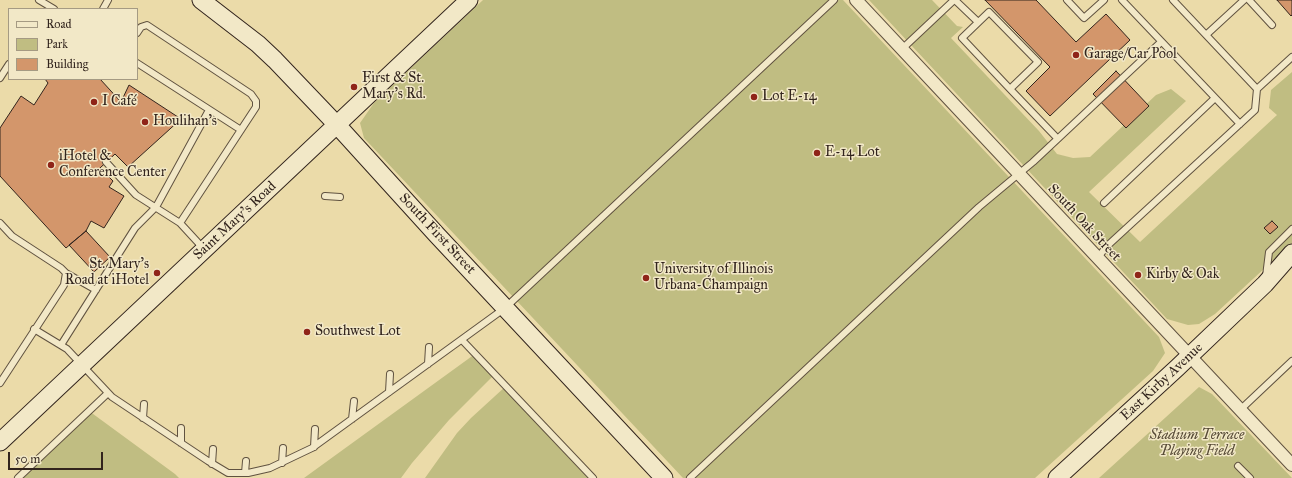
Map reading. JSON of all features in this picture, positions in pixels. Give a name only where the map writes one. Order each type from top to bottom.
[{"type":"main road","name":"South First Street","points":[[201,0],[258,44],[275,60],[664,478]]},
{"type":"main road","name":"Saint Mary's Road","points":[[0,442],[469,0]]},
{"type":"main road","name":"East Kirby Avenue","points":[[1057,478],[1190,356],[1265,284],[1292,253]]},
{"type":"main road","name":"East Kirby Avenue","points":[[1265,284],[1292,270]]},
{"type":"street","name":"South Oak Street","points":[[856,0],[1292,465]]},
{"type":"lane","points":[[39,0],[45,7]]},
{"type":"lane","points":[[34,328],[67,349],[112,397],[212,464],[228,473],[245,473],[270,468],[314,447],[505,308],[834,0]]},
{"type":"lane","points":[[902,49],[955,0],[978,22]]},
{"type":"lane","points":[[1067,0],[1084,18],[1104,0]]},
{"type":"lane","points":[[1122,0],[1240,124]]},
{"type":"lane","points":[[1173,0],[1257,89]]},
{"type":"lane","points":[[1206,35],[1244,0]]},
{"type":"lane","points":[[1249,0],[1272,25]]},
{"type":"lane","points":[[1010,89],[1038,62],[989,12],[962,38],[1010,89],[1057,138]]},
{"type":"lane","points":[[138,31],[141,26],[147,25],[251,94],[256,101],[256,107],[180,222]]},
{"type":"lane","points":[[690,478],[979,207],[1018,174],[1161,42]]},
{"type":"lane","points":[[1097,258],[1106,247],[1255,110],[1257,89],[1292,57]]},
{"type":"lane","points":[[138,64],[241,130]]},
{"type":"lane","points":[[0,78],[8,66]]},
{"type":"lane","points":[[1104,203],[1215,98]]},
{"type":"lane","points":[[61,345],[135,228],[156,208],[209,110]]},
{"type":"lane","points":[[106,162],[136,195],[180,222],[204,250]]},
{"type":"lane","points":[[325,196],[340,197]]},
{"type":"lane","points":[[0,223],[12,236],[61,268],[66,273],[96,290]]},
{"type":"lane","points":[[1265,284],[1269,252],[1292,229]]},
{"type":"lane","points":[[0,383],[34,328],[64,284],[66,273]]},
{"type":"lane","points":[[462,340],[593,478]]},
{"type":"lane","points":[[428,347],[428,364]]},
{"type":"lane","points":[[1240,410],[1292,361]]},
{"type":"lane","points":[[389,392],[390,374]]},
{"type":"lane","points":[[18,478],[108,393]]},
{"type":"lane","points":[[352,419],[354,401]]},
{"type":"lane","points":[[143,418],[144,404]]},
{"type":"lane","points":[[181,428],[181,443]]},
{"type":"lane","points":[[314,447],[315,429]]},
{"type":"lane","points":[[282,463],[283,448]]},
{"type":"lane","points":[[212,464],[214,449]]},
{"type":"lane","points":[[245,473],[246,461]]},
{"type":"lane","points":[[1238,466],[1250,478]]},
{"type":"green space","name":"E-14 Lot","points":[[483,0],[843,0],[1159,337],[1165,353],[1153,371],[1035,478],[683,478],[364,138],[360,123],[374,103]]},
{"type":"green space","points":[[869,0],[932,0],[957,26],[963,27],[951,38],[1039,131],[1057,154],[1073,158],[1090,157],[1156,95],[1171,89],[1186,101],[1089,192],[1140,242],[1277,115],[1269,108],[1271,90],[1292,72],[1292,243],[1215,314],[1199,324],[1188,325],[1167,319]]},
{"type":"green space","points":[[475,354],[495,374],[449,420],[401,478],[304,478]]},
{"type":"green space","points":[[506,386],[593,478],[425,478],[457,433]]},
{"type":"green space","name":"Stadium Terrace Playing Field","points":[[1199,387],[1212,394],[1292,478],[1099,478]]},
{"type":"green space","points":[[89,411],[175,474],[179,478],[18,478]]},
{"type":"building","name":"Garage/Car Pool","points":[[985,0],[1036,0],[1076,42],[1106,14],[1130,40],[1050,116],[1026,91],[1050,67]]},
{"type":"building","points":[[1277,0],[1292,0],[1291,16]]},
{"type":"building","points":[[1116,71],[1149,106],[1126,128],[1093,94]]},
{"type":"building","name":"iHotel & Conference Center","points":[[46,80],[101,80],[121,102],[129,85],[181,119],[128,167],[115,154],[100,168],[113,181],[109,187],[124,196],[104,228],[91,221],[86,231],[66,248],[0,176],[0,128],[21,96],[34,105],[48,83]]},
{"type":"building","points":[[1272,221],[1278,227],[1270,234],[1264,228]]},
{"type":"building","points":[[86,231],[110,257],[94,272],[69,245]]},
{"type":"place","name":"Garage/Car Pool","points":[[1076,55]]},
{"type":"place","name":"First & St. Mary's Rd.","points":[[354,87]]},
{"type":"place","name":"Lot E-14","points":[[754,97]]},
{"type":"place","name":"I Café","points":[[94,102]]},
{"type":"place","name":"Houlihan's","points":[[145,122]]},
{"type":"place","name":"E-14 Lot","points":[[817,153]]},
{"type":"place","name":"iHotel & Conference Center","points":[[51,165]]},
{"type":"place","name":"St. Mary's Road at iHotel","points":[[157,273]]},
{"type":"place","name":"Kirby & Oak","points":[[1138,275]]},
{"type":"place","name":"University of Illinois Urbana-Champaign","points":[[646,278]]},
{"type":"place","name":"Southwest Lot","points":[[307,332]]}]
